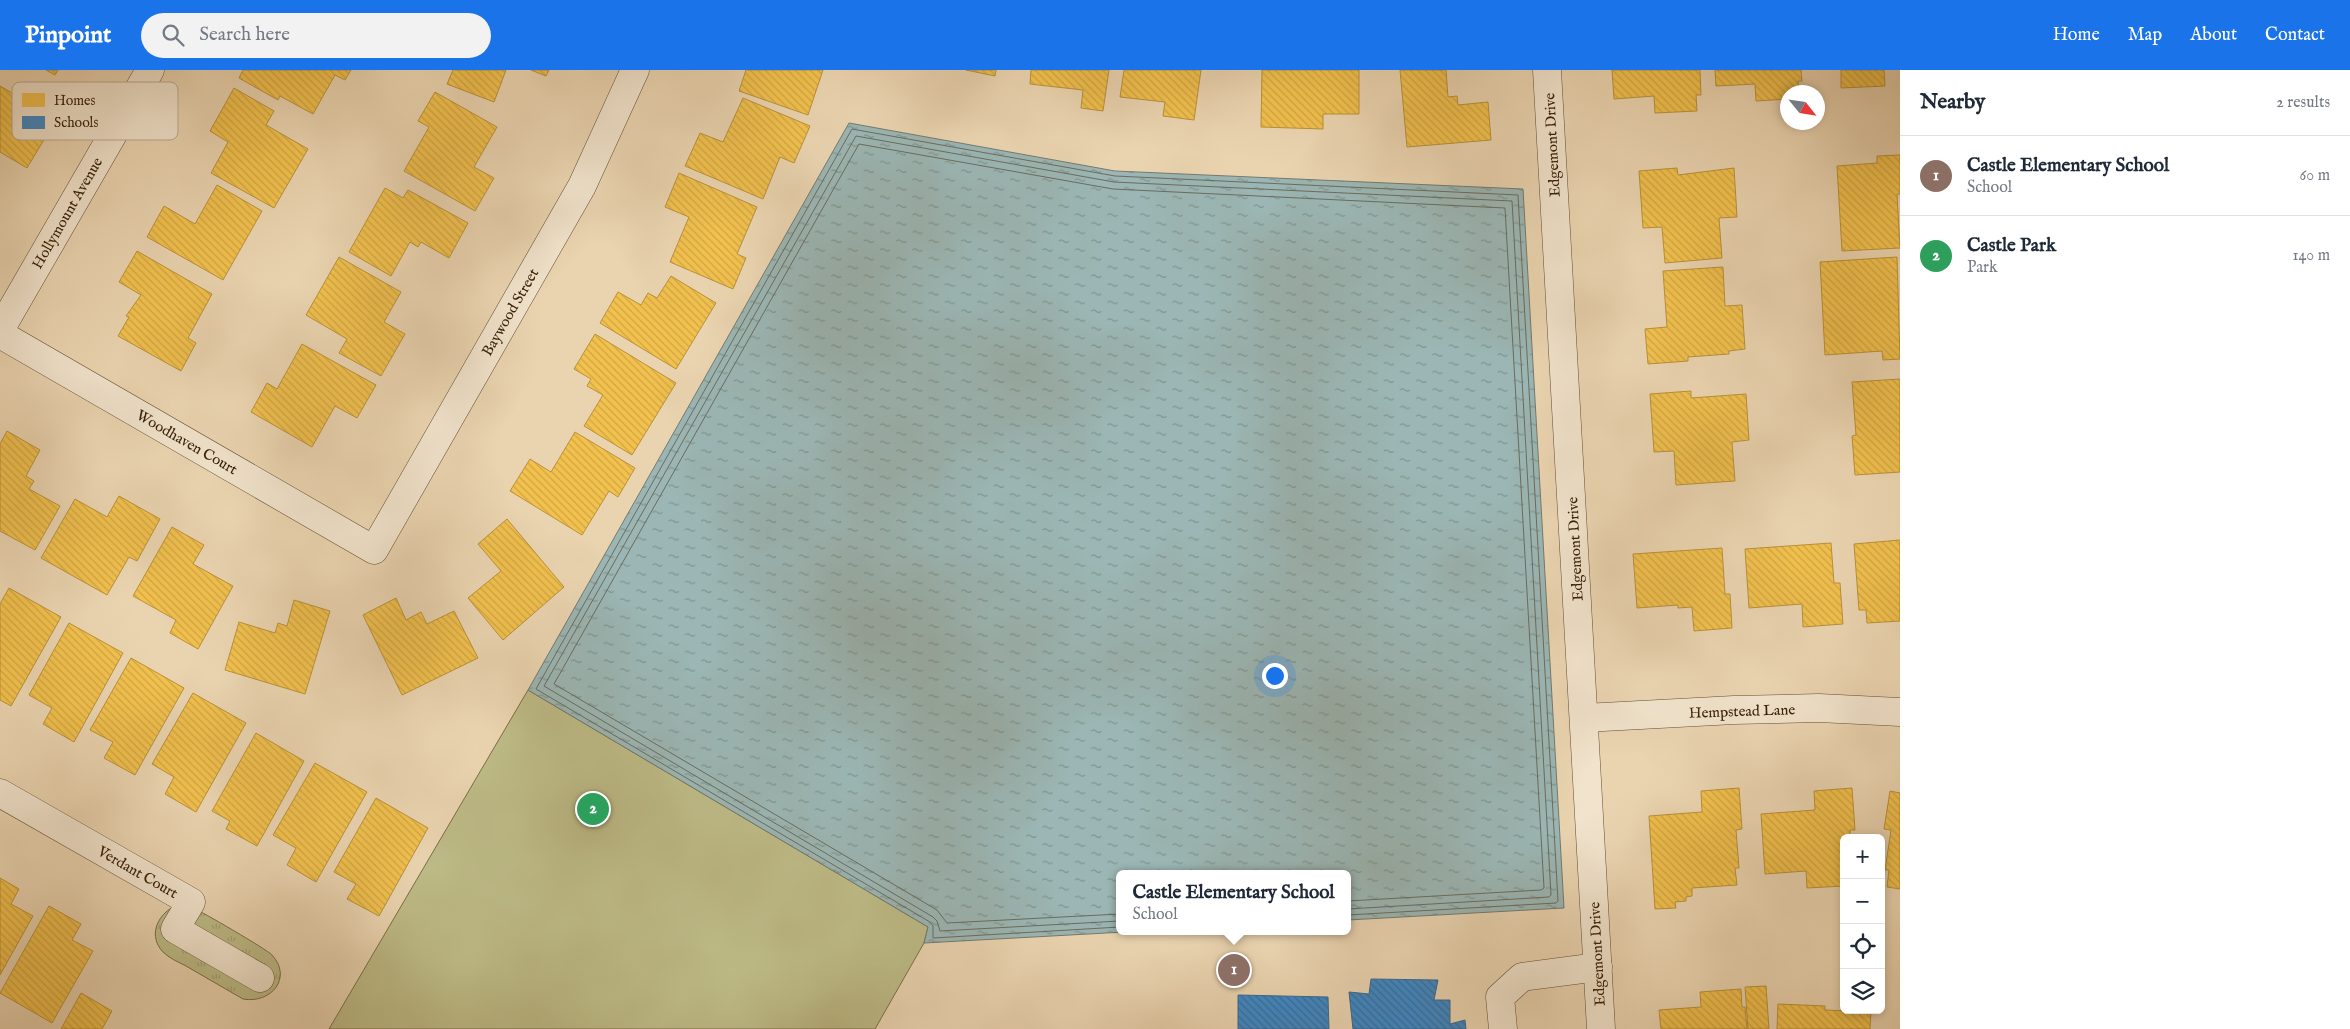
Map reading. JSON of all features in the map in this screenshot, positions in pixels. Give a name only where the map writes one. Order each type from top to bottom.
[{"type":"street","name":"Hollymount Avenue","points":[[143,82],[150,70]]},
{"type":"street","name":"Baywood Street","points":[[374,550],[582,186],[635,70]]},
{"type":"street","name":"Edgemont Drive","points":[[1548,70],[1601,1029]]},
{"type":"street","name":"Hollymount Avenue","points":[[0,330],[110,140]]},
{"type":"street","name":"Woodhaven Court","points":[[0,334],[374,550]]},
{"type":"street","name":"Hempstead Lane","points":[[1584,718],[1810,708],[1900,712]]},
{"type":"street","name":"Verdant Court","points":[[0,793],[191,902],[176,929],[260,978]]},
{"type":"street","points":[[1503,1029],[1500,997],[1522,977],[1598,968]]},
{"type":"green space","points":[[528,690],[928,927],[924,943],[875,1029],[329,1029]]},
{"type":"green space","points":[[173,907],[193,908],[233,930],[272,955],[278,964],[280,972],[276,988],[262,997],[243,999],[165,954],[158,946],[155,933],[156,927],[167,911]]},
{"type":"water","points":[[849,123],[1115,171],[1523,189],[1564,908],[1351,920],[1351,870],[1116,870],[1116,932],[924,943],[928,927],[528,690]]},
{"type":"building: Homes","points":[[46,70],[58,70],[55,75]]},
{"type":"building: Homes","points":[[243,70],[351,70],[345,80],[335,75],[313,114],[280,96],[278,100],[239,78]]},
{"type":"building: Homes","points":[[453,70],[506,70],[494,102],[447,84]]},
{"type":"building: Homes","points":[[531,70],[549,70],[546,76]]},
{"type":"building: Homes","points":[[746,70],[823,70],[808,115],[739,91]]},
{"type":"building: Homes","points":[[966,70],[996,70],[995,76]]},
{"type":"building: Homes","points":[[1031,70],[1109,70],[1103,111],[1081,108],[1083,90],[1030,84]]},
{"type":"building: Homes","points":[[1124,70],[1201,70],[1194,120],[1163,116],[1165,102],[1120,97]]},
{"type":"building: Homes","points":[[1262,70],[1359,70],[1359,114],[1323,114],[1323,129],[1261,127]]},
{"type":"building: Homes","points":[[1400,70],[1446,70],[1448,97],[1457,96],[1458,105],[1488,102],[1491,140],[1407,147]]},
{"type":"building: Homes","points":[[1612,70],[1700,70],[1701,95],[1696,95],[1697,111],[1655,113],[1654,96],[1614,99]]},
{"type":"building: Homes","points":[[1715,70],[1801,70],[1802,81],[1798,81],[1798,85],[1780,85],[1780,100],[1756,101],[1755,84],[1716,86]]},
{"type":"building: Homes","points":[[1841,70],[1884,70],[1885,86],[1841,88]]},
{"type":"building: Homes","points":[[0,86],[12,93],[12,140],[44,140],[27,168],[0,152]]},
{"type":"building: Homes","points":[[234,88],[274,111],[266,125],[308,149],[274,208],[211,173],[228,142],[210,131]]},
{"type":"building: Homes","points":[[435,92],[497,127],[474,167],[494,178],[475,211],[404,171],[429,127],[418,121]]},
{"type":"building: Homes","points":[[743,98],[810,126],[794,163],[780,157],[763,199],[685,166],[700,133],[723,142]]},
{"type":"building: Homes","points":[[1900,155],[1900,194],[1897,194],[1900,248],[1842,251],[1837,166],[1877,163],[1877,156]]},
{"type":"building: Homes","points":[[1677,168],[1678,175],[1734,168],[1737,217],[1719,218],[1722,258],[1665,263],[1662,227],[1643,228],[1639,171]]},
{"type":"building: Homes","points":[[679,173],[757,207],[737,254],[746,258],[733,289],[670,262],[689,217],[665,207]]},
{"type":"building: Homes","points":[[217,185],[262,211],[223,280],[147,237],[164,206],[195,224]]},
{"type":"building: Homes","points":[[385,188],[403,198],[408,190],[468,223],[449,258],[421,242],[418,247],[410,242],[391,276],[349,252]]},
{"type":"building: Homes","points":[[137,251],[212,294],[188,338],[196,343],[181,371],[118,336],[129,317],[126,316],[141,295],[119,282]]},
{"type":"building: Homes","points":[[339,257],[401,292],[384,322],[405,334],[381,376],[339,353],[347,339],[306,315]]},
{"type":"building: Homes","points":[[1897,257],[1900,359],[1883,360],[1882,351],[1825,355],[1820,262]]},
{"type":"building: Homes","points":[[1723,267],[1725,306],[1742,305],[1745,349],[1729,351],[1729,354],[1688,357],[1688,361],[1648,364],[1645,329],[1667,327],[1663,271]]},
{"type":"building: Homes","points":[[671,276],[716,303],[676,369],[600,323],[618,292],[641,305],[648,293],[657,298]]},
{"type":"building: Homes","points":[[595,334],[676,383],[632,455],[584,426],[603,395],[587,386],[591,379],[574,369]]},
{"type":"building: Homes","points":[[302,344],[376,385],[357,418],[335,406],[312,447],[251,412],[267,383],[277,389]]},
{"type":"building: Homes","points":[[1900,379],[1900,472],[1855,475],[1852,436],[1856,435],[1852,382]]},
{"type":"building: Homes","points":[[1691,391],[1691,398],[1746,394],[1749,440],[1732,442],[1735,481],[1676,485],[1674,451],[1654,452],[1650,394]]},
{"type":"building: Homes","points":[[7,431],[40,450],[26,476],[34,481],[29,489],[60,506],[35,550],[0,531],[0,444]]},
{"type":"building: Homes","points":[[575,432],[635,468],[618,497],[609,491],[582,535],[510,491],[530,459],[551,472]]},
{"type":"building: Homes","points":[[119,496],[160,519],[137,561],[129,557],[107,595],[41,558],[75,499],[107,517]]},
{"type":"building: Homes","points":[[507,519],[564,587],[503,640],[468,598],[501,571],[478,544]]},
{"type":"building: Homes","points":[[172,527],[204,545],[193,564],[233,586],[198,649],[170,633],[176,620],[133,596]]},
{"type":"building: Homes","points":[[1900,540],[1900,621],[1867,623],[1866,610],[1859,610],[1854,544]]},
{"type":"building: Homes","points":[[1831,543],[1834,583],[1840,583],[1843,624],[1803,627],[1802,604],[1749,608],[1745,549]]},
{"type":"building: Homes","points":[[1722,548],[1725,594],[1730,594],[1732,628],[1694,631],[1692,607],[1678,608],[1678,605],[1637,608],[1633,554]]},
{"type":"building: Homes","points":[[9,588],[61,617],[11,706],[0,700],[0,604]]},
{"type":"building: Homes","points":[[396,598],[406,620],[421,612],[427,624],[454,611],[478,658],[402,695],[363,615]]},
{"type":"building: Homes","points":[[294,600],[330,611],[305,694],[225,670],[239,622],[275,633],[278,623],[287,626]]},
{"type":"building: Homes","points":[[69,623],[123,653],[74,742],[43,724],[52,708],[29,695]]},
{"type":"building: Homes","points":[[131,658],[184,688],[135,775],[104,758],[113,742],[90,730]]},
{"type":"building: Homes","points":[[193,693],[246,723],[196,812],[165,794],[174,777],[152,764]]},
{"type":"building: Homes","points":[[256,733],[304,761],[257,846],[226,829],[230,821],[212,811]]},
{"type":"building: Homes","points":[[315,763],[367,792],[316,882],[287,865],[296,848],[273,835]]},
{"type":"building: Homes","points":[[1739,788],[1742,829],[1736,830],[1739,868],[1735,868],[1737,885],[1692,888],[1692,896],[1686,897],[1686,901],[1675,902],[1676,908],[1655,909],[1649,816],[1702,812],[1701,791]]},
{"type":"building: Homes","points":[[1852,788],[1855,830],[1850,830],[1850,834],[1840,834],[1840,886],[1807,888],[1806,871],[1765,874],[1761,814],[1815,810],[1814,791]]},
{"type":"building: Homes","points":[[1890,791],[1900,793],[1900,889],[1887,887],[1889,870],[1885,870],[1891,830],[1884,829]]},
{"type":"building: Homes","points":[[376,798],[428,828],[379,916],[347,899],[356,884],[334,872]]},
{"type":"building: Homes","points":[[0,878],[19,889],[11,904],[33,916],[0,975]]},
{"type":"building: Homes","points":[[49,906],[81,924],[72,940],[93,951],[52,1023],[0,993]]},
{"type":"building: Homes","points":[[1766,986],[1769,1029],[1748,1029],[1745,987]]},
{"type":"building: Homes","points":[[1741,989],[1742,1007],[1745,1007],[1747,1029],[1661,1029],[1659,1010],[1701,1007],[1700,992]]},
{"type":"building: Homes","points":[[81,993],[112,1011],[102,1029],[61,1029]]},
{"type":"building: Homes","points":[[1778,1004],[1825,1006],[1825,1010],[1840,1011],[1840,1014],[1871,1014],[1870,1029],[1777,1029]]},
{"type":"building: Schools","points":[[1371,979],[1438,980],[1434,1000],[1450,1000],[1450,1024],[1465,1020],[1466,1029],[1353,1029],[1349,992],[1369,994]]},
{"type":"building: Schools","points":[[1238,995],[1328,997],[1329,1029],[1238,1029]]},
{"type":"place","name":"Castle Park","points":[[593,809]]},
{"type":"place","name":"Castle Elementary School","points":[[1234,970]]}]
